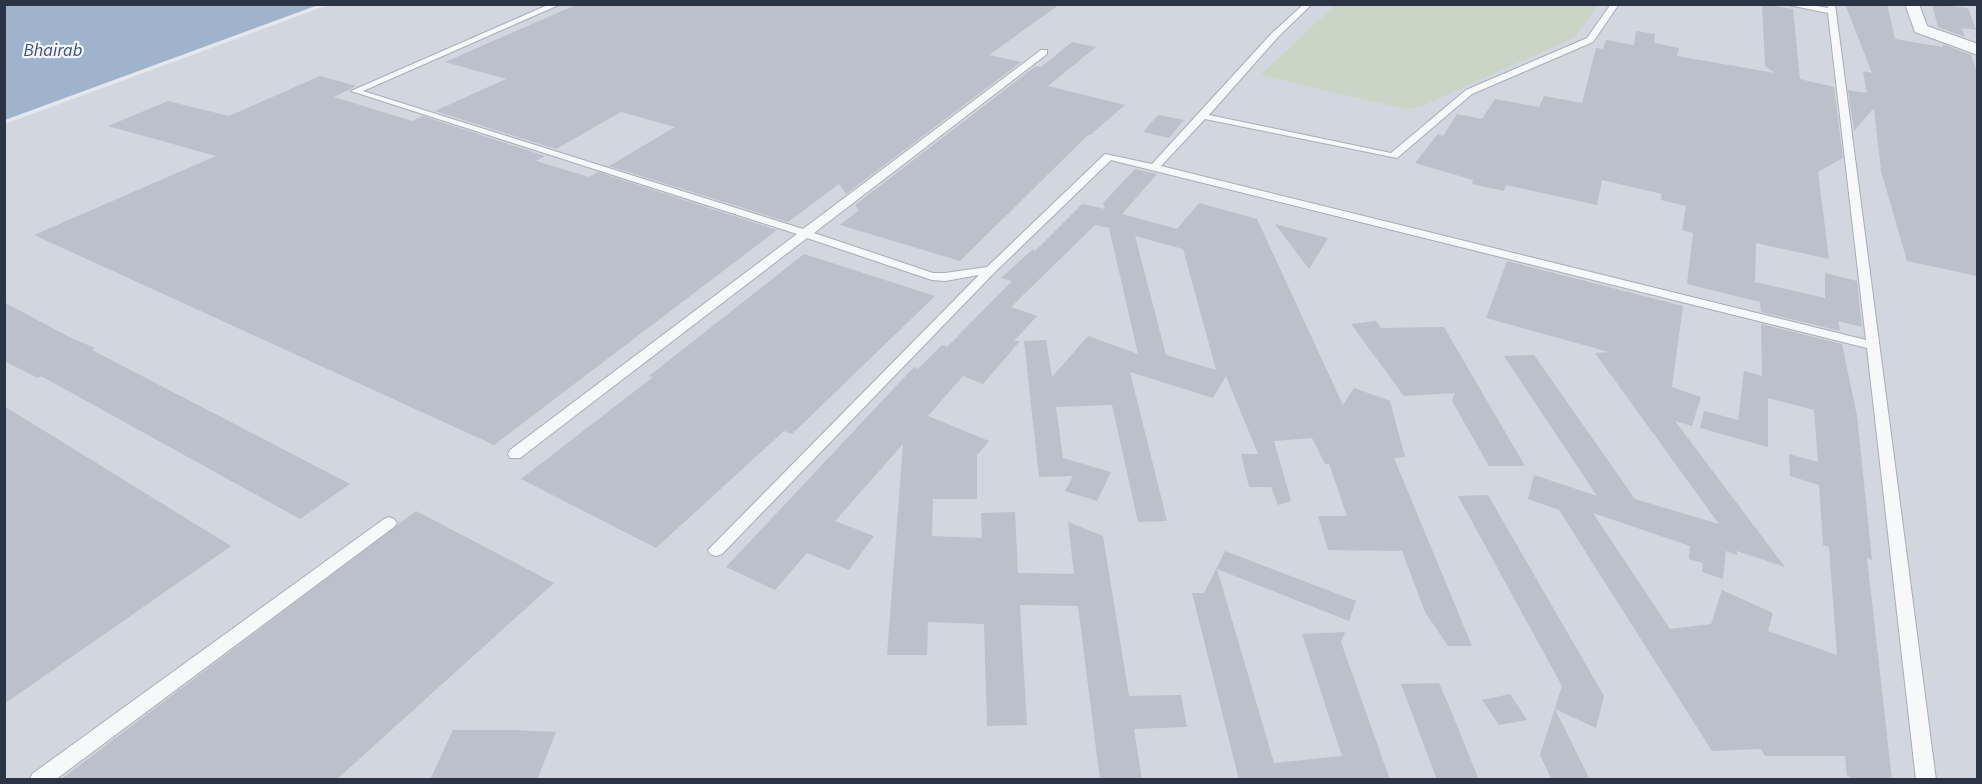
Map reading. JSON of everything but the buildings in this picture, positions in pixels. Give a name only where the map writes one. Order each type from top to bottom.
[{"type":"street","points":[[1912,4],[1920,29],[1977,50]]},
{"type":"lane","points":[[558,4],[355,91],[804,233],[932,276],[945,277],[991,270]]},
{"type":"lane","points":[[1154,167],[1275,35],[1309,4]]},
{"type":"lane","points":[[1203,116],[1393,156],[1469,92],[1590,40],[1615,4]]},
{"type":"lane","points":[[1787,4],[1831,8],[1926,780]]},
{"type":"lane","points":[[515,454],[1044,52]]},
{"type":"lane","points":[[716,550],[991,270],[1105,158],[1114,156],[1874,346]]},
{"type":"lane","points":[[39,780],[389,523]]},
{"type":"shaded area","points":[[328,5],[1977,5],[1977,779],[5,780],[5,124]]},
{"type":"green space","points":[[1336,4],[1598,5],[1575,37],[1420,107],[1405,109],[1261,75]]},
{"type":"water","name":"Bhairab","points":[[5,4],[318,4],[318,5],[5,120]]}]
